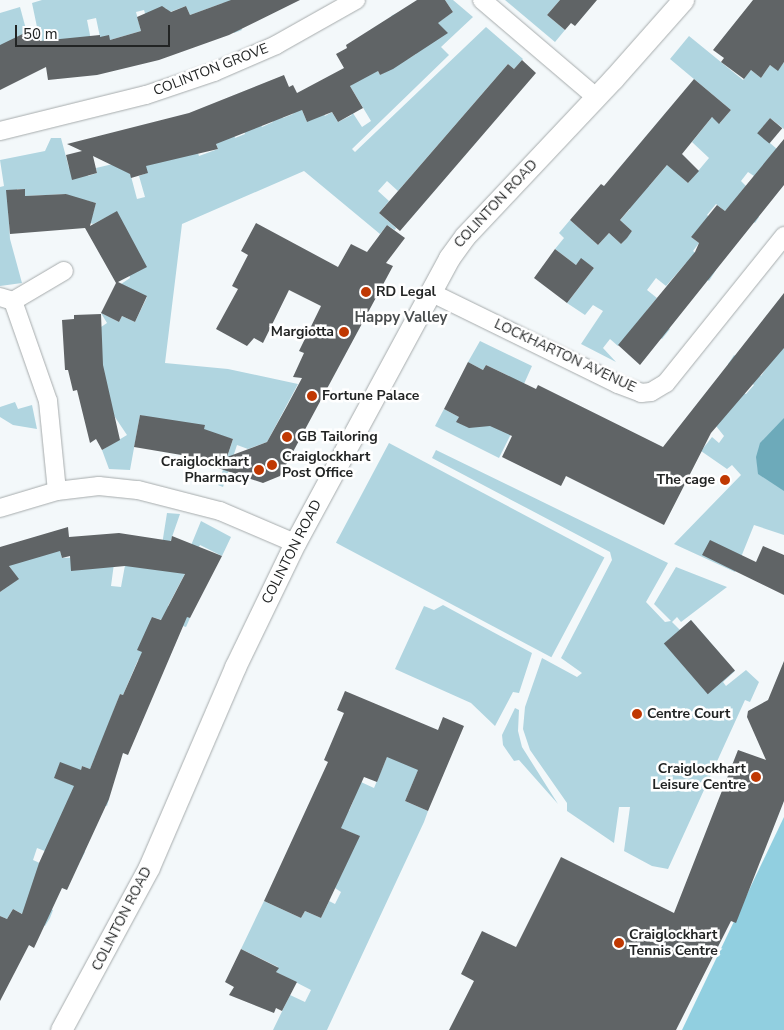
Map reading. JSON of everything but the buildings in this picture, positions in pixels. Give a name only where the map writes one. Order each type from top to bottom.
[{"type":"street","name":"COLINTON GROVE","points":[[0,131],[146,95],[214,72],[276,45],[356,0]]},
{"type":"street","points":[[482,0],[596,97]]},
{"type":"street","name":"COLINTON ROAD","points":[[61,1030],[149,867],[235,667],[295,543],[430,292],[464,236],[596,97],[683,0]]},
{"type":"street","name":"LOCKHARTON AVENUE","points":[[430,292],[610,380],[635,391],[651,392],[666,383],[784,236]]},
{"type":"street","points":[[57,491],[48,401],[6,299],[64,271]]},
{"type":"street","points":[[0,508],[57,491],[99,486],[182,499],[295,543]]},
{"type":"shaded area","points":[[42,0],[239,0],[238,18],[242,30],[234,33],[223,3],[190,15],[186,6],[170,12],[169,16],[166,8],[158,8],[152,36],[144,10],[136,12],[141,31],[110,40],[100,37],[96,18],[87,20],[96,65],[63,50],[61,39],[42,41],[41,27],[37,27],[32,3]]},
{"type":"shaded area","points":[[445,0],[453,0],[473,17],[441,47],[449,55],[352,149],[355,152],[486,27],[523,59],[514,69],[508,64],[398,191],[387,181],[378,191],[389,201],[379,213],[396,228],[395,230],[387,225],[380,234],[304,171],[182,224],[165,363],[228,369],[298,384],[267,442],[248,449],[237,445],[223,487],[218,485],[233,439],[140,415],[130,470],[109,469],[102,450],[127,435],[86,374],[101,327],[107,323],[101,313],[119,322],[122,316],[135,322],[147,297],[121,284],[130,278],[117,212],[93,224],[90,223],[96,203],[85,200],[69,218],[67,194],[25,196],[25,189],[17,189],[18,205],[8,206],[10,239],[22,283],[0,286],[0,187],[4,186],[0,160],[45,151],[51,138],[61,138],[69,168],[79,166],[87,170],[88,176],[97,173],[96,168],[117,163],[128,165],[137,199],[145,197],[139,176],[147,173],[143,156],[188,124],[199,156],[218,149],[215,141],[233,131],[235,138],[245,134],[243,128],[251,103],[262,127],[273,122],[270,116],[280,111],[283,118],[293,114],[299,103],[307,122],[310,90],[325,116],[332,112],[338,122],[352,115],[347,104],[362,127],[371,121],[350,86],[375,66],[380,75],[416,54],[391,16],[399,12],[433,26],[453,12]]},
{"type":"shaded area","points":[[505,0],[560,0],[547,15],[565,30],[555,42]]},
{"type":"shaded area","points":[[20,7],[27,33],[0,56],[0,13]]},
{"type":"shaded area","points":[[689,36],[743,80],[751,70],[761,78],[770,65],[778,70],[784,62],[784,129],[770,118],[758,133],[777,149],[754,176],[748,172],[741,181],[746,186],[736,198],[759,217],[755,223],[732,204],[725,211],[716,204],[707,215],[716,222],[691,237],[699,243],[693,251],[716,270],[709,281],[686,263],[666,286],[656,278],[647,290],[657,298],[647,310],[670,329],[662,339],[639,320],[618,346],[610,339],[603,348],[616,362],[581,344],[603,311],[593,305],[585,315],[567,303],[594,268],[581,259],[576,265],[555,249],[564,238],[559,233],[570,220],[598,245],[609,233],[621,244],[632,231],[620,220],[630,209],[618,199],[638,177],[649,186],[669,163],[690,163],[679,175],[688,183],[709,158],[692,142],[712,117],[720,123],[731,110],[670,59]]},
{"type":"shaded area","points":[[480,341],[532,366],[519,395],[519,418],[499,458],[435,426],[444,409],[459,417],[457,422],[468,427],[509,376],[486,365],[483,370],[468,362]]},
{"type":"shaded area","points":[[784,341],[784,535],[754,525],[735,572],[674,544],[741,475],[732,465],[727,469],[701,451],[712,437],[719,443],[724,436],[716,426],[743,393],[746,394],[754,385],[728,364],[734,355],[761,376]]},
{"type":"shaded area","points":[[15,402],[18,409],[32,405],[37,429],[13,425],[0,417],[0,407]]},
{"type":"shaded area","points":[[784,418],[784,491],[758,474],[756,457],[760,443]]},
{"type":"shaded area","points":[[389,443],[604,558],[551,657],[336,543]]},
{"type":"shaded area","points":[[436,450],[668,563],[646,602],[665,622],[671,621],[654,604],[676,567],[727,587],[681,622],[677,617],[672,622],[680,630],[691,620],[735,671],[723,682],[726,686],[746,670],[759,682],[750,702],[745,700],[668,869],[652,866],[624,851],[630,807],[619,807],[614,843],[567,811],[567,803],[530,750],[523,729],[525,707],[542,658],[577,677],[582,673],[561,658],[612,560],[610,552],[432,458]]},
{"type":"shaded area","points":[[167,513],[180,514],[166,554],[185,560],[201,521],[231,537],[222,556],[200,545],[168,606],[190,618],[186,627],[152,617],[167,663],[138,660],[123,695],[120,694],[100,747],[102,760],[95,757],[90,769],[82,766],[81,770],[55,778],[109,799],[107,806],[89,799],[52,836],[85,852],[81,860],[52,847],[50,853],[37,848],[33,860],[42,864],[41,905],[53,910],[50,918],[45,926],[13,909],[7,919],[0,916],[0,592],[18,579],[1,554],[60,551],[62,558],[115,556],[111,586],[121,587],[126,560],[158,570]]},
{"type":"shaded area","points":[[443,605],[532,653],[519,693],[513,692],[495,726],[471,703],[395,669],[424,606],[434,610]]},
{"type":"shaded area","points":[[515,708],[519,710],[518,731],[522,747],[558,804],[519,760],[514,761],[503,745],[502,735]]},
{"type":"shaded area","points":[[387,757],[423,759],[405,801],[428,811],[424,822],[327,1030],[273,1030],[290,995],[305,1002],[311,990],[276,972],[278,967],[241,949],[264,901],[301,918],[305,911],[321,918],[329,901],[335,904],[341,892],[335,888],[359,836],[341,828],[335,805],[349,811],[354,799],[326,766],[374,788]]},
{"type":"shaded area","points":[[784,817],[784,1030],[682,1030]]},
{"type":"place","name":"RD Legal","points":[[366,292]]},
{"type":"place","name":"Margiotta","points":[[344,332]]},
{"type":"place","name":"Fortune Palace","points":[[312,396]]},
{"type":"place","name":"GB Tailoring","points":[[287,437]]},
{"type":"place","name":"Craiglockhart Post Office","points":[[272,465]]},
{"type":"place","name":"Craiglockhart Pharmacy","points":[[259,470]]},
{"type":"place","name":"The cage","points":[[725,480]]},
{"type":"place","name":"Centre Court","points":[[637,714]]},
{"type":"place","name":"Craiglockhart Leisure Centre","points":[[756,777]]},
{"type":"place","name":"Craiglockhart Tennis Centre","points":[[619,943]]},
{"type":"district","name":"Happy Valley","points":[[401,318]]}]
